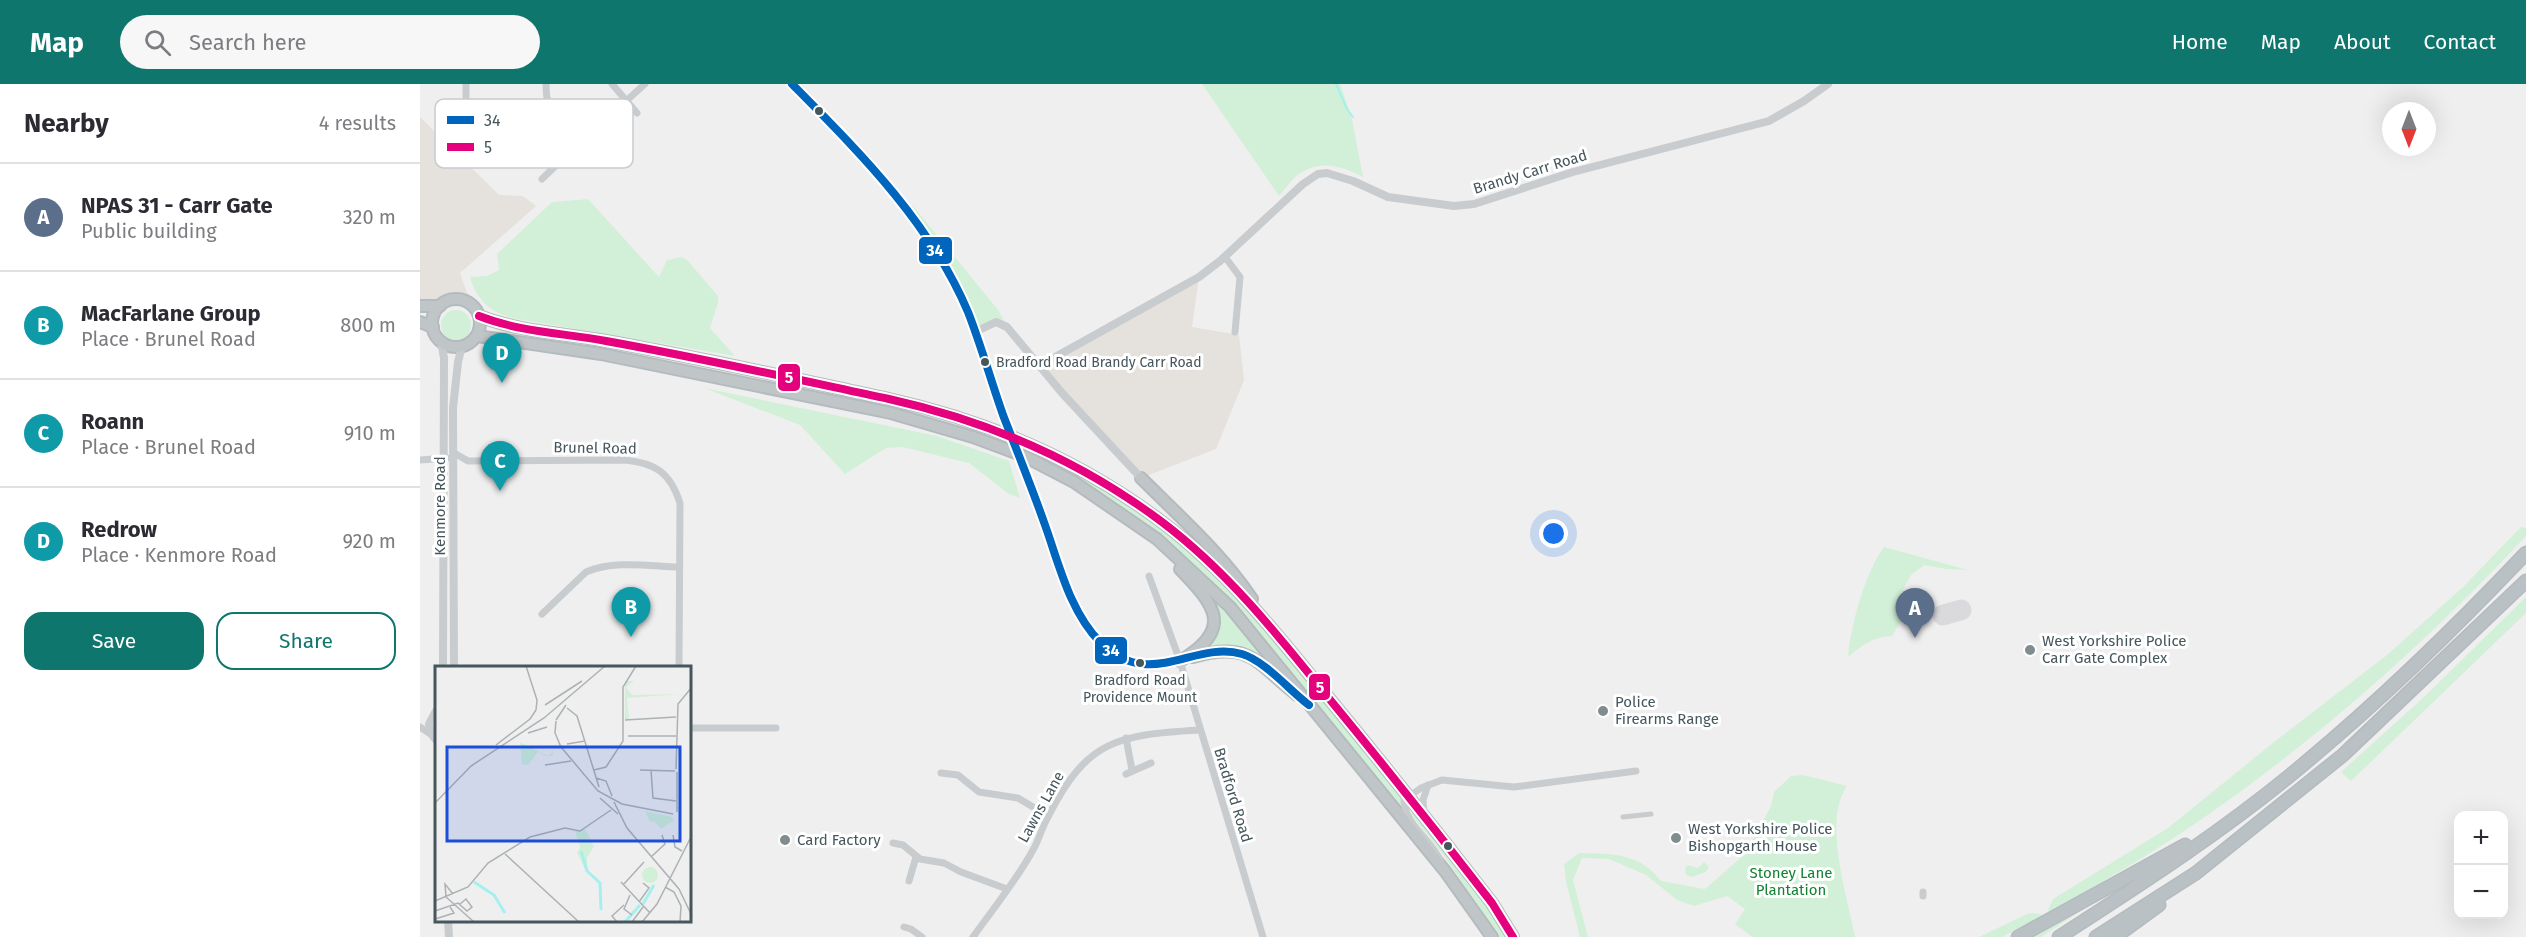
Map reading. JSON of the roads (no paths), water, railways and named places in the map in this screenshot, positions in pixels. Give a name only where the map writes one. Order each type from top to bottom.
[{"type":"highway","points":[[420,306],[440,306],[451,300],[462,300],[471,304],[479,316],[480,327],[477,336],[462,346],[452,347],[441,341],[433,327],[433,317],[440,306]]},
{"type":"highway","points":[[479,316],[504,326],[603,340],[894,400],[996,430],[1038,447],[1082,469],[1164,523],[1214,566],[1265,620],[1408,795],[1492,903],[1513,937]]},
{"type":"highway","points":[[420,322],[433,327]]},
{"type":"highway","points":[[477,336],[602,354],[891,413],[973,437],[1024,456],[1074,482],[1157,539],[1201,579],[1252,632],[1445,871],[1492,937]]},
{"type":"highway","points":[[1141,478],[1241,583],[1265,620]]},
{"type":"highway","points":[[1074,482],[1170,559],[1206,595],[1213,611],[1211,634],[1203,645],[1180,661]]},
{"type":"highway","points":[[2059,937],[2154,876],[2304,764],[2400,679],[2526,553]]},
{"type":"highway","points":[[2115,937],[2162,903],[2343,755],[2526,580]]},
{"type":"highway","points":[[1180,661],[1220,651],[1249,656],[1272,672],[1286,687],[1311,707]]},
{"type":"highway","points":[[2018,937],[2232,820]]},
{"type":"highway","points":[[2096,937],[2196,873]]},
{"type":"street","points":[[546,84],[547,99]]},
{"type":"street","points":[[612,84],[624,99]]},
{"type":"street","points":[[628,99],[645,84]]},
{"type":"street","points":[[792,84],[864,157],[933,246],[950,277],[975,332],[1073,600],[1090,632],[1102,645],[1125,659],[1161,665],[1180,661]]},
{"type":"street","name":"Brandy Carr Road","points":[[1039,366],[1200,277],[1225,257],[1290,195],[1318,174],[1339,175],[1388,196],[1416,202],[1454,206],[1474,204],[1579,171],[1769,121],[1828,84]]},
{"type":"street","points":[[633,109],[637,113]]},
{"type":"street","points":[[542,179],[553,168]]},
{"type":"street","points":[[1225,257],[1240,277],[1235,332]]},
{"type":"street","points":[[975,332],[991,324],[1001,323],[1007,327],[1039,366],[1141,478]]},
{"type":"street","name":"Kenmore Road","points":[[441,341],[444,358],[443,666]]},
{"type":"street","name":"Kenmore Road","points":[[454,666],[453,408],[462,346]]},
{"type":"street","points":[[420,460],[449,458],[454,450],[468,461],[454,470]]},
{"type":"street","name":"Brunel Road","points":[[468,461],[625,460],[647,462],[664,475],[676,490],[680,503],[679,666]]},
{"type":"street","points":[[542,614],[586,572],[593,569],[606,566],[678,567]]},
{"type":"street","name":"Bradford Road","points":[[1149,576],[1180,661],[1263,937]]},
{"type":"street","points":[[435,712],[430,719],[420,725],[435,739]]},
{"type":"street","points":[[430,719],[435,739]]},
{"type":"street","points":[[692,728],[776,728]]},
{"type":"street","name":"Lawns Lane","points":[[973,937],[1034,849],[1048,816],[1084,761],[1097,750],[1126,738],[1199,730]]},
{"type":"street","points":[[1126,738],[1129,772],[1151,763]]},
{"type":"street","points":[[958,775],[962,766]]},
{"type":"street","points":[[1445,871],[1436,852],[1408,817],[1404,807],[1404,800],[1408,795],[1442,780],[1515,787],[1636,771]]},
{"type":"street","points":[[941,773],[958,775],[979,792],[1018,798],[1048,816]]},
{"type":"street","points":[[1425,817],[1423,800],[1428,785]]},
{"type":"street","points":[[1623,817],[1651,814]]},
{"type":"street","points":[[892,843],[903,845],[925,862],[944,863],[960,872],[1007,889]]},
{"type":"street","points":[[909,881],[916,857]]},
{"type":"street","points":[[448,922],[449,937]]},
{"type":"street","points":[[904,927],[911,928],[922,937]]},
{"type":"waterway","points":[[1336,84],[1353,117]]},
{"type":"place","name":"Bradford Road Brandy Carr Road","points":[[985,362]]},
{"type":"place","name":"Redrow","points":[[502,383]]},
{"type":"place","name":"Roann","points":[[500,491]]},
{"type":"place","name":"MacFarlane Group","points":[[631,637]]},
{"type":"place","name":"NPAS 31 - Carr Gate","points":[[1915,638]]},
{"type":"place","name":"West Yorkshire Police Carr Gate Complex","points":[[2030,650]]},
{"type":"place","name":"Bradford Road Providence Mount","points":[[1140,663]]},
{"type":"place","name":"Police Firearms Range","points":[[1603,711]]},
{"type":"place","name":"West Yorkshire Police Bishopgarth House","points":[[1676,838]]},
{"type":"place","name":"Card Factory","points":[[785,840]]},
{"type":"park label","name":"Stoney Lane Plantation","points":[[1791,882]]}]
